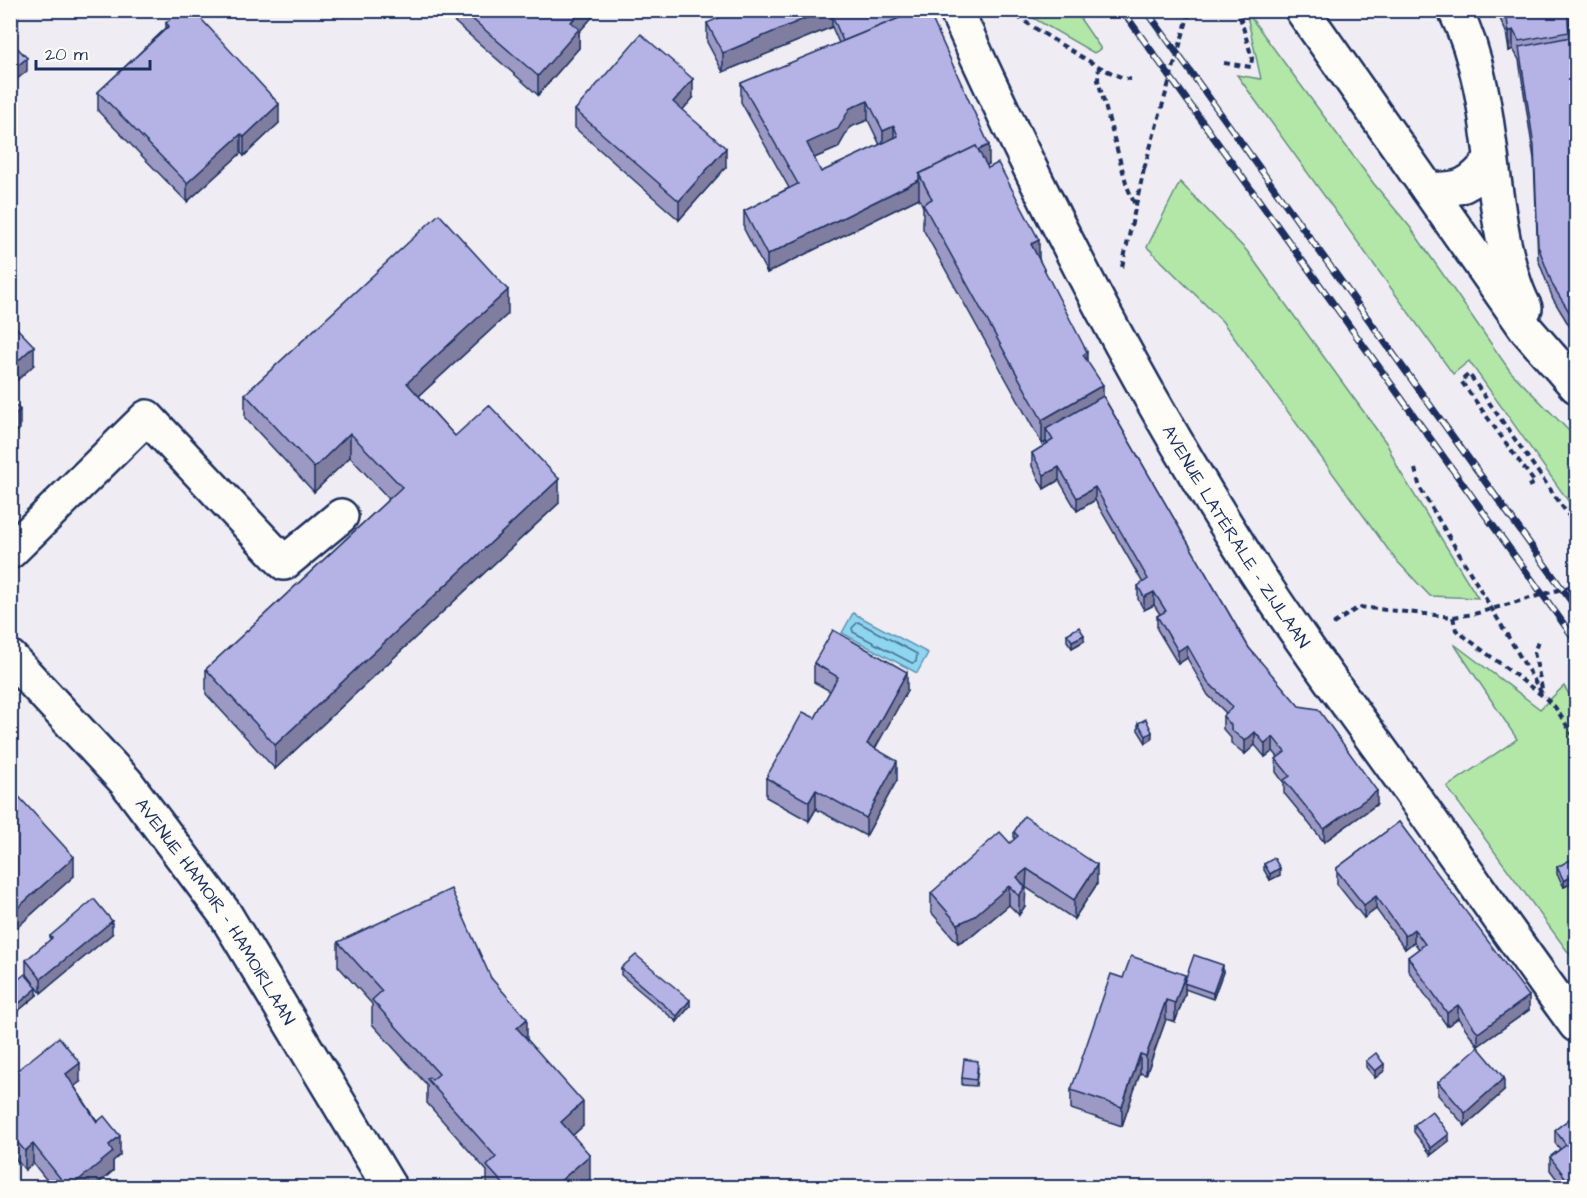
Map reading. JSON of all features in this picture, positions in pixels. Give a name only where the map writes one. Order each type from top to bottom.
[{"type":"street","name":"AVENUE LATÉRALE - ZIJLAAN","points":[[956,10],[1014,139],[1093,291],[1174,436],[1244,553],[1318,662],[1576,1025]]},
{"type":"street","points":[[1302,10],[1527,330],[1576,386]]},
{"type":"street","points":[[1455,10],[1478,70],[1490,161],[1513,280],[1519,297],[1553,360]]},
{"type":"street","points":[[1428,189],[1459,188],[1477,179],[1490,161]]},
{"type":"street","points":[[10,552],[147,417],[284,563],[341,516]]},
{"type":"street","name":"AVENUE HAMOIR - HAMOIRLAAN","points":[[10,657],[126,782],[225,914],[390,1188]]},
{"type":"path","points":[[1008,10],[1099,66],[1124,80],[1131,79]]},
{"type":"path","points":[[1120,276],[1144,169],[1190,10]]},
{"type":"path","points":[[1224,63],[1251,67],[1252,58],[1238,10]]},
{"type":"path","points":[[1099,66],[1098,80],[1127,186],[1135,205]]},
{"type":"path","points":[[1528,486],[1535,483],[1461,381],[1469,374],[1576,526]]},
{"type":"path","points":[[1415,469],[1420,488],[1544,697]]},
{"type":"path","points":[[1326,629],[1359,607],[1453,617],[1474,615],[1576,585]]},
{"type":"path","points":[[1453,617],[1456,630],[1468,641],[1555,707],[1576,740]]},
{"type":"path","points":[[1538,642],[1534,652],[1544,697]]},
{"type":"green space","points":[[1021,11],[1075,11],[1101,49],[1094,53]]},
{"type":"green space","points":[[1246,11],[1374,184],[1410,227],[1510,371],[1576,438],[1576,512],[1469,361],[1453,374],[1237,75],[1261,79]]},
{"type":"green space","points":[[1180,182],[1247,251],[1387,444],[1399,470],[1478,598],[1430,596],[1395,559],[1222,321],[1147,247]]},
{"type":"green space","points":[[1454,644],[1540,709],[1564,686],[1576,705],[1576,963],[1447,787],[1517,739]]},
{"type":"water","points":[[853,613],[928,653],[917,673],[842,633]]},
{"type":"building","points":[[10,10],[14,10],[18,16],[10,24]]},
{"type":"building","points":[[180,10],[193,10],[279,104],[244,137],[241,134],[187,183],[98,92],[169,26],[166,23]]},
{"type":"building","points":[[462,10],[581,10],[571,22],[579,29],[538,76]]},
{"type":"building","points":[[737,10],[825,10],[723,53],[707,23]]},
{"type":"building","points":[[843,10],[919,10],[843,41],[832,15]]},
{"type":"building","points":[[919,10],[928,10],[989,145],[978,150],[976,146],[919,174],[919,180],[767,255],[744,211],[798,184],[741,83]],"holes":[[[868,101],[883,131],[894,126],[898,136],[821,172],[807,143],[838,129],[850,108]]]},
{"type":"building","points":[[1502,10],[1512,10],[1506,13],[1506,19]]},
{"type":"building","points":[[1512,10],[1567,10],[1569,32],[1519,41],[1513,30],[1509,32],[1506,13]]},
{"type":"building","points":[[641,34],[693,79],[673,102],[726,148],[679,201],[575,110]]},
{"type":"building","points":[[1576,36],[1576,309],[1573,318],[1553,286],[1538,246],[1534,146],[1519,47]]},
{"type":"building","points":[[10,40],[27,58],[10,72]]},
{"type":"building","points":[[976,146],[988,168],[998,163],[1039,240],[1031,244],[1087,352],[1083,355],[1103,385],[1042,420],[923,204],[932,199],[919,174]]},
{"type":"building","points":[[439,214],[508,290],[407,383],[455,436],[489,405],[559,479],[275,745],[206,669],[402,487],[350,433],[314,468],[245,394]]},
{"type":"building","points":[[10,321],[34,346],[10,368]]},
{"type":"building","points":[[1103,396],[1249,648],[1299,706],[1318,709],[1377,791],[1324,829],[1284,780],[1290,776],[1276,759],[1285,752],[1273,737],[1265,744],[1255,732],[1245,741],[1231,730],[1231,725],[1223,716],[1233,707],[1208,682],[1187,645],[1178,651],[1157,616],[1166,611],[1154,592],[1144,597],[1138,586],[1148,579],[1095,487],[1077,498],[1059,467],[1044,475],[1032,453],[1053,440],[1046,429]]},
{"type":"building","points":[[10,400],[20,410],[10,419]]},
{"type":"building","points":[[1079,627],[1084,635],[1072,641],[1067,634]]},
{"type":"building","points":[[833,630],[907,672],[867,744],[897,761],[866,818],[816,790],[809,802],[766,778],[803,712],[815,718],[838,677],[814,663]]},
{"type":"building","points":[[1146,719],[1152,732],[1146,736],[1138,723]]},
{"type":"building","points":[[10,787],[74,857],[13,912],[10,909]]},
{"type":"building","points":[[1024,816],[1097,865],[1074,900],[1027,869],[1017,877],[1025,887],[1019,896],[1009,886],[973,917],[958,924],[931,893],[1000,832],[1010,843],[1018,836],[1014,832]]},
{"type":"building","points":[[1399,822],[1529,996],[1478,1033],[1458,1005],[1447,1013],[1408,957],[1425,944],[1414,929],[1405,936],[1376,896],[1364,905],[1337,871],[1337,868]]},
{"type":"building","points":[[1274,858],[1280,868],[1270,874],[1264,864]]},
{"type":"building","points":[[1570,860],[1576,874],[1564,881],[1557,867]]},
{"type":"building","points":[[451,889],[491,978],[527,1019],[517,1028],[583,1102],[561,1122],[590,1155],[552,1188],[507,1188],[487,1166],[496,1157],[427,1079],[429,1077],[432,1080],[439,1074],[372,1000],[382,991],[338,942]]},
{"type":"building","points":[[94,899],[112,921],[41,979],[26,960],[52,938],[50,936]]},
{"type":"building","points":[[636,955],[690,1000],[677,1016],[621,968]]},
{"type":"building","points":[[1194,955],[1223,965],[1213,993],[1184,983]]},
{"type":"building","points":[[1131,956],[1185,975],[1175,1003],[1166,1000],[1146,1056],[1140,1054],[1122,1107],[1071,1090],[1111,974],[1123,978]]},
{"type":"building","points":[[25,974],[37,988],[17,1005],[10,997],[10,986]]},
{"type":"building","points":[[59,1037],[80,1063],[66,1074],[97,1122],[104,1116],[120,1136],[109,1145],[113,1152],[69,1188],[33,1144],[25,1151],[10,1134],[10,1076]]},
{"type":"building","points":[[1478,1047],[1504,1078],[1465,1113],[1438,1082]]},
{"type":"building","points":[[1376,1053],[1384,1064],[1375,1071],[1366,1061]]},
{"type":"building","points":[[964,1059],[978,1061],[976,1080],[962,1078]]},
{"type":"building","points":[[1432,1111],[1449,1134],[1431,1148],[1414,1125]]},
{"type":"building","points":[[1576,1114],[1576,1188],[1560,1188],[1568,1181],[1550,1157],[1566,1145],[1555,1130]]},
{"type":"railway","points":[[1122,10],[1576,641]]},
{"type":"railway","points":[[1146,10],[1576,608]]}]
